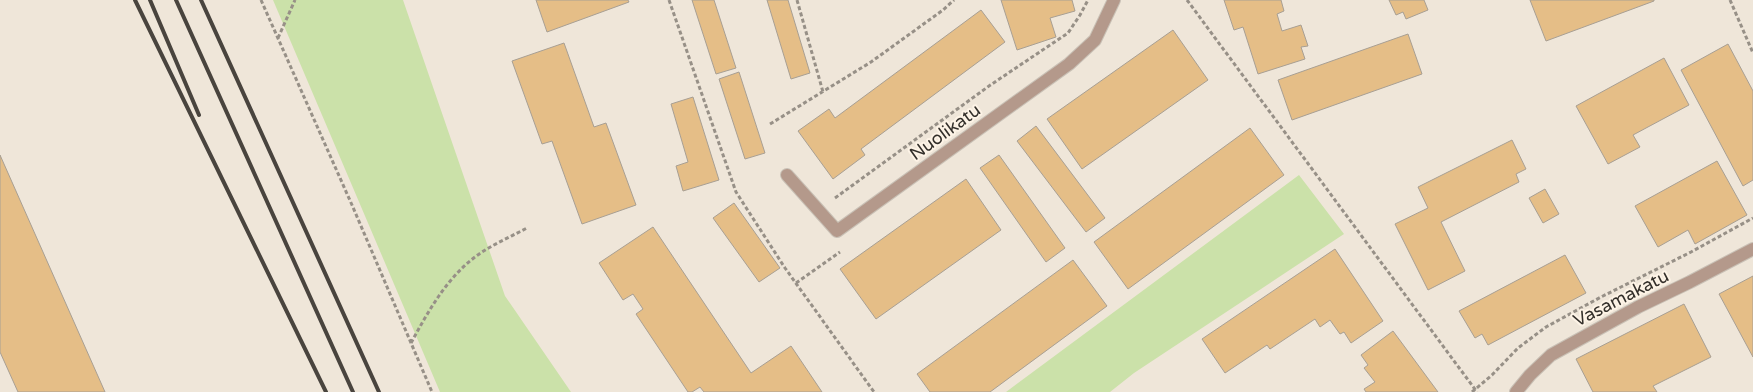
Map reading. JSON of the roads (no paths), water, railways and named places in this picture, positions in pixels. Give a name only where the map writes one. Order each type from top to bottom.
[{"type":"street","name":"Nuolikatu","points":[[787,175],[838,231],[1069,64],[1095,40],[1114,0]]},
{"type":"street","name":"Vasamakatu","points":[[1516,392],[1530,375],[1551,355],[1638,307],[1753,249]]},
{"type":"railway","points":[[135,0],[326,392]]},
{"type":"railway","points":[[150,0],[199,115]]},
{"type":"railway","points":[[176,0],[353,392]]},
{"type":"railway","points":[[201,0],[379,392]]}]
